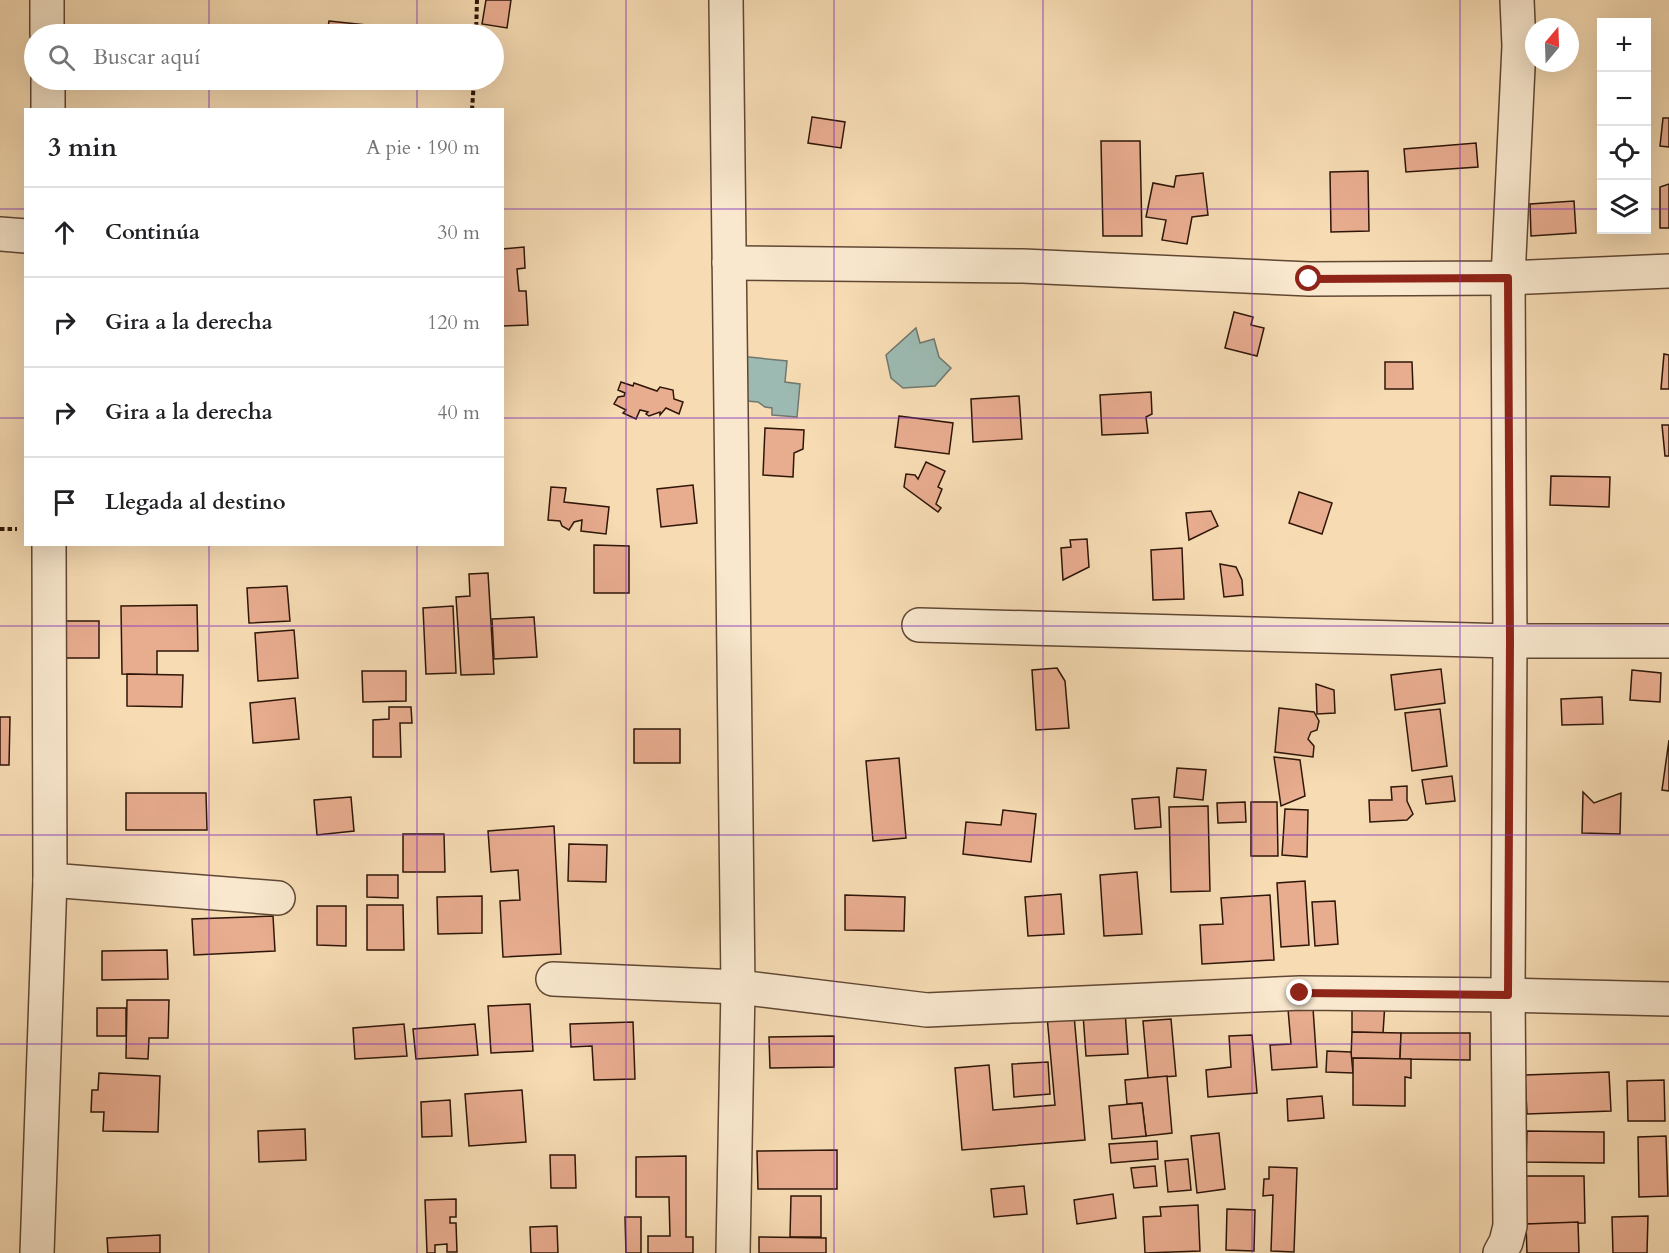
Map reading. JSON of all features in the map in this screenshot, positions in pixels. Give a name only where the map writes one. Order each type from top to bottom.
[{"type":"street","points":[[47,0],[47,24]]},
{"type":"street","points":[[726,0],[738,987],[733,1253]]},
{"type":"street","points":[[1500,1253],[1510,1226],[1508,278],[1519,46],[1516,0]]},
{"type":"street","points":[[48,90],[48,108]]},
{"type":"street","points":[[0,234],[24,236]]},
{"type":"street","points":[[729,263],[1023,266],[1309,279],[1508,278],[1669,271]]},
{"type":"street","points":[[37,1253],[50,880],[49,546]]},
{"type":"street","points":[[919,625],[1510,641],[1669,641]]},
{"type":"street","points":[[50,880],[278,898]]},
{"type":"street","points":[[553,979],[738,987],[927,1010],[1300,993],[1669,999]]},
{"type":"path","points":[[476,24],[477,0]]},
{"type":"path","points":[[472,108],[473,90]]},
{"type":"water","points":[[916,328],[920,343],[934,339],[939,357],[951,368],[935,386],[903,388],[891,378],[886,355]]},
{"type":"water","points":[[739,356],[787,361],[785,382],[800,384],[797,417],[772,415],[772,408],[765,407],[758,402],[735,400]]},
{"type":"building","points":[[486,0],[511,0],[507,28],[504,28],[504,24],[482,24]]},
{"type":"building","points":[[329,21],[357,24],[329,24]]},
{"type":"building","points":[[812,117],[845,122],[841,148],[808,143]]},
{"type":"building","points":[[1663,118],[1669,118],[1669,147],[1660,146]]},
{"type":"building","points":[[1101,141],[1140,141],[1142,236],[1103,236]]},
{"type":"building","points":[[1476,143],[1478,167],[1406,172],[1404,149]]},
{"type":"building","points":[[1368,171],[1369,231],[1331,232],[1330,172]]},
{"type":"building","points":[[1203,173],[1208,215],[1192,217],[1187,244],[1162,240],[1166,220],[1146,217],[1153,183],[1174,187],[1176,176]]},
{"type":"building","points":[[1669,184],[1669,228],[1660,228],[1660,187]]},
{"type":"building","points":[[1574,201],[1576,233],[1531,236],[1530,204]]},
{"type":"building","points":[[524,247],[525,268],[517,269],[519,291],[526,291],[528,325],[504,326],[504,249]]},
{"type":"building","points":[[1234,312],[1253,317],[1251,325],[1264,328],[1257,356],[1225,348]]},
{"type":"building","points":[[1664,354],[1669,355],[1669,389],[1661,389]]},
{"type":"building","points":[[1385,362],[1412,362],[1413,389],[1385,389]]},
{"type":"building","points":[[621,382],[633,386],[634,383],[657,391],[660,387],[673,390],[674,399],[683,402],[679,414],[666,408],[660,415],[660,412],[649,416],[646,414],[648,412],[640,410],[636,419],[623,413],[626,410],[614,404],[618,397],[624,396],[625,393],[618,390]]},
{"type":"building","points":[[1151,392],[1152,414],[1146,417],[1148,433],[1102,435],[1100,395]]},
{"type":"building","points":[[1019,396],[1022,439],[973,442],[971,399]]},
{"type":"building","points":[[899,416],[953,423],[949,454],[895,447]]},
{"type":"building","points":[[1662,425],[1669,425],[1669,456],[1665,456]]},
{"type":"building","points":[[765,428],[804,430],[803,449],[794,453],[793,477],[763,475]]},
{"type":"building","points":[[926,462],[945,471],[938,487],[942,489],[936,504],[941,508],[938,512],[904,487],[906,474],[915,475],[918,479]]},
{"type":"building","points":[[1551,476],[1610,477],[1609,507],[1550,505]]},
{"type":"building","points":[[693,485],[697,523],[661,527],[657,489]]},
{"type":"building","points":[[551,487],[566,488],[564,502],[609,507],[606,534],[581,531],[582,520],[574,522],[569,530],[562,526],[560,521],[548,520]]},
{"type":"building","points":[[1299,492],[1332,503],[1322,534],[1289,523]]},
{"type":"building","points":[[1211,511],[1218,526],[1189,540],[1186,513]]},
{"type":"building","points":[[1087,539],[1089,567],[1063,580],[1061,548],[1071,547],[1070,540]]},
{"type":"building","points":[[594,545],[629,546],[629,593],[594,593]]},
{"type":"building","points":[[1182,548],[1184,599],[1153,600],[1151,550]]},
{"type":"building","points":[[1220,564],[1236,567],[1242,580],[1243,595],[1224,597]]},
{"type":"building","points":[[488,573],[494,674],[461,675],[456,597],[470,596],[469,574]]},
{"type":"building","points":[[287,586],[290,621],[249,623],[247,588]]},
{"type":"building","points":[[197,605],[198,651],[157,651],[157,675],[122,674],[121,606]]},
{"type":"building","points":[[453,606],[456,673],[426,674],[423,608]]},
{"type":"building","points":[[534,617],[537,657],[494,659],[492,619]]},
{"type":"building","points":[[64,621],[99,621],[99,658],[64,658]]},
{"type":"building","points":[[294,630],[298,678],[258,681],[255,633]]},
{"type":"building","points":[[1057,668],[1065,681],[1069,728],[1036,730],[1032,670]]},
{"type":"building","points":[[1441,669],[1445,703],[1395,710],[1391,675]]},
{"type":"building","points":[[1632,670],[1661,673],[1660,702],[1630,700]]},
{"type":"building","points":[[362,671],[406,671],[406,701],[363,702]]},
{"type":"building","points":[[127,674],[183,675],[182,707],[127,706]]},
{"type":"building","points":[[1316,684],[1334,690],[1335,713],[1317,714]]},
{"type":"building","points":[[1602,697],[1603,724],[1562,725],[1561,699]]},
{"type":"building","points":[[295,698],[299,739],[253,743],[250,703]]},
{"type":"building","points":[[389,707],[411,707],[412,723],[400,723],[401,757],[373,757],[373,720],[389,719]]},
{"type":"building","points":[[1279,708],[1314,712],[1319,721],[1317,730],[1311,732],[1308,739],[1314,746],[1313,757],[1275,752]]},
{"type":"building","points":[[1440,709],[1447,766],[1412,771],[1405,713]]},
{"type":"building","points":[[0,717],[10,717],[9,765],[0,765]]},
{"type":"building","points":[[634,729],[680,729],[680,763],[634,763]]},
{"type":"building","points":[[1669,740],[1669,791],[1662,790]]},
{"type":"building","points":[[1274,757],[1300,760],[1305,796],[1281,806]]},
{"type":"building","points":[[899,758],[906,838],[873,841],[866,761]]},
{"type":"building","points":[[1177,768],[1206,770],[1203,800],[1174,797]]},
{"type":"building","points":[[1452,776],[1455,801],[1426,804],[1422,780]]},
{"type":"building","points":[[1407,786],[1407,801],[1413,814],[1407,820],[1370,822],[1369,800],[1392,800],[1391,787]]},
{"type":"building","points":[[1583,792],[1594,803],[1621,793],[1620,834],[1582,833]]},
{"type":"building","points":[[126,793],[206,793],[207,830],[126,830]]},
{"type":"building","points":[[351,797],[354,831],[317,835],[314,800]]},
{"type":"building","points":[[1159,797],[1161,827],[1135,829],[1132,799]]},
{"type":"building","points":[[1245,802],[1246,822],[1218,823],[1217,803]]},
{"type":"building","points":[[1251,802],[1277,802],[1278,856],[1251,856]]},
{"type":"building","points":[[1208,806],[1210,891],[1171,892],[1169,807]]},
{"type":"building","points":[[1285,809],[1308,810],[1307,857],[1282,855]]},
{"type":"building","points":[[1003,810],[1036,814],[1031,862],[963,854],[966,822],[1001,825]]},
{"type":"building","points":[[554,826],[561,954],[503,957],[500,901],[520,900],[518,870],[491,872],[488,831]]},
{"type":"building","points":[[403,834],[444,834],[445,872],[403,872]]},
{"type":"building","points":[[569,844],[607,845],[606,882],[568,881]]},
{"type":"building","points":[[1137,872],[1142,934],[1104,936],[1100,875]]},
{"type":"building","points":[[367,875],[398,875],[398,898],[367,897]]},
{"type":"building","points":[[1305,881],[1309,945],[1281,947],[1277,883]]},
{"type":"building","points":[[1061,894],[1064,934],[1028,936],[1025,897]]},
{"type":"building","points":[[845,895],[905,897],[904,931],[845,930]]},
{"type":"building","points":[[1270,895],[1274,960],[1202,964],[1200,925],[1223,924],[1221,898]]},
{"type":"building","points":[[482,896],[482,933],[438,934],[437,897]]},
{"type":"building","points":[[1335,901],[1338,944],[1315,946],[1312,902]]},
{"type":"building","points":[[367,905],[403,905],[404,950],[367,950]]},
{"type":"building","points":[[317,906],[346,906],[346,946],[317,945]]},
{"type":"building","points":[[273,916],[275,951],[194,955],[192,919]]},
{"type":"building","points":[[167,950],[168,979],[102,980],[102,951]]},
{"type":"building","points":[[127,1000],[169,1000],[168,1038],[149,1038],[148,1059],[126,1058]]},
{"type":"building","points":[[1352,1002],[1385,1003],[1383,1033],[1352,1032]]},
{"type":"building","points":[[530,1004],[533,1051],[491,1053],[488,1006]]},
{"type":"building","points":[[97,1008],[126,1008],[126,1036],[97,1036]]},
{"type":"building","points":[[1313,1008],[1317,1067],[1272,1070],[1270,1045],[1291,1044],[1288,1009]]},
{"type":"building","points":[[1125,1011],[1128,1054],[1086,1056],[1083,1014]]},
{"type":"building","points":[[1074,1015],[1085,1140],[962,1150],[955,1068],[989,1065],[993,1110],[1055,1105],[1047,1016]]},
{"type":"building","points":[[1171,1019],[1176,1076],[1148,1078],[1143,1021]]},
{"type":"building","points":[[633,1022],[635,1079],[594,1080],[592,1046],[571,1047],[570,1024]]},
{"type":"building","points":[[404,1024],[407,1056],[355,1059],[353,1028]]},
{"type":"building","points":[[475,1024],[478,1055],[416,1059],[413,1029]]},
{"type":"building","points":[[1352,1032],[1401,1033],[1400,1059],[1351,1058]]},
{"type":"building","points":[[1401,1033],[1470,1033],[1470,1060],[1400,1059]]},
{"type":"building","points":[[1252,1035],[1257,1093],[1208,1097],[1206,1070],[1231,1067],[1229,1036]]},
{"type":"building","points":[[834,1036],[834,1067],[770,1068],[769,1037]]},
{"type":"building","points":[[1327,1051],[1351,1052],[1353,1073],[1326,1072]]},
{"type":"building","points":[[1353,1058],[1411,1059],[1411,1078],[1405,1077],[1405,1106],[1353,1105]]},
{"type":"building","points":[[1048,1062],[1050,1094],[1014,1097],[1012,1064]]},
{"type":"building","points":[[1609,1072],[1611,1111],[1527,1114],[1525,1075]]},
{"type":"building","points":[[99,1073],[160,1076],[158,1132],[103,1131],[104,1112],[91,1112],[92,1090],[98,1090]]},
{"type":"building","points":[[1167,1076],[1172,1133],[1146,1136],[1142,1103],[1127,1104],[1125,1080]]},
{"type":"building","points":[[1664,1080],[1665,1121],[1628,1121],[1627,1081]]},
{"type":"building","points":[[522,1090],[526,1142],[469,1146],[465,1094]]},
{"type":"building","points":[[1322,1096],[1324,1118],[1288,1121],[1287,1099]]},
{"type":"building","points":[[450,1100],[452,1136],[422,1137],[421,1102]]},
{"type":"building","points":[[1142,1103],[1146,1136],[1112,1139],[1109,1106]]},
{"type":"building","points":[[305,1129],[306,1160],[259,1162],[258,1131]]},
{"type":"building","points":[[1527,1131],[1604,1132],[1604,1163],[1526,1162]]},
{"type":"building","points":[[1219,1133],[1225,1189],[1197,1193],[1191,1136]]},
{"type":"building","points":[[1666,1136],[1668,1196],[1639,1197],[1638,1137]]},
{"type":"building","points":[[1157,1141],[1158,1159],[1111,1163],[1109,1144]]},
{"type":"building","points":[[837,1150],[837,1189],[758,1189],[757,1151]]},
{"type":"building","points":[[550,1155],[575,1155],[576,1188],[551,1188]]},
{"type":"building","points":[[686,1156],[686,1237],[693,1237],[693,1253],[648,1253],[648,1236],[670,1236],[669,1197],[636,1197],[636,1157]]},
{"type":"building","points":[[1188,1159],[1191,1190],[1168,1192],[1165,1161]]},
{"type":"building","points":[[1155,1166],[1157,1186],[1134,1188],[1131,1168]]},
{"type":"building","points":[[1269,1167],[1297,1168],[1294,1252],[1271,1251],[1273,1195],[1263,1196],[1264,1179],[1269,1179]]},
{"type":"building","points":[[1526,1176],[1584,1176],[1585,1223],[1526,1224]]},
{"type":"building","points":[[1024,1186],[1027,1214],[994,1217],[991,1189]]},
{"type":"building","points":[[1113,1194],[1116,1218],[1077,1224],[1074,1200]]},
{"type":"building","points":[[791,1196],[821,1196],[821,1237],[790,1237]]},
{"type":"building","points":[[456,1199],[456,1217],[450,1217],[450,1223],[456,1223],[457,1252],[447,1252],[447,1244],[435,1245],[435,1253],[427,1253],[425,1200]]},
{"type":"building","points":[[1198,1205],[1200,1251],[1145,1253],[1143,1217],[1161,1216],[1160,1207]]},
{"type":"building","points":[[1227,1209],[1255,1210],[1254,1251],[1226,1250]]},
{"type":"building","points":[[1648,1216],[1647,1253],[1613,1253],[1612,1217]]},
{"type":"building","points":[[625,1217],[641,1217],[641,1253],[626,1253]]},
{"type":"building","points":[[1578,1222],[1579,1253],[1527,1253],[1526,1224]]},
{"type":"building","points":[[557,1226],[558,1253],[531,1253],[530,1227]]},
{"type":"building","points":[[160,1235],[160,1253],[108,1253],[107,1238]]},
{"type":"building","points":[[759,1237],[826,1238],[826,1253],[759,1253]]},
{"type":"route","points":[[1300,993],[1508,995],[1510,641],[1508,278],[1309,279]]}]
